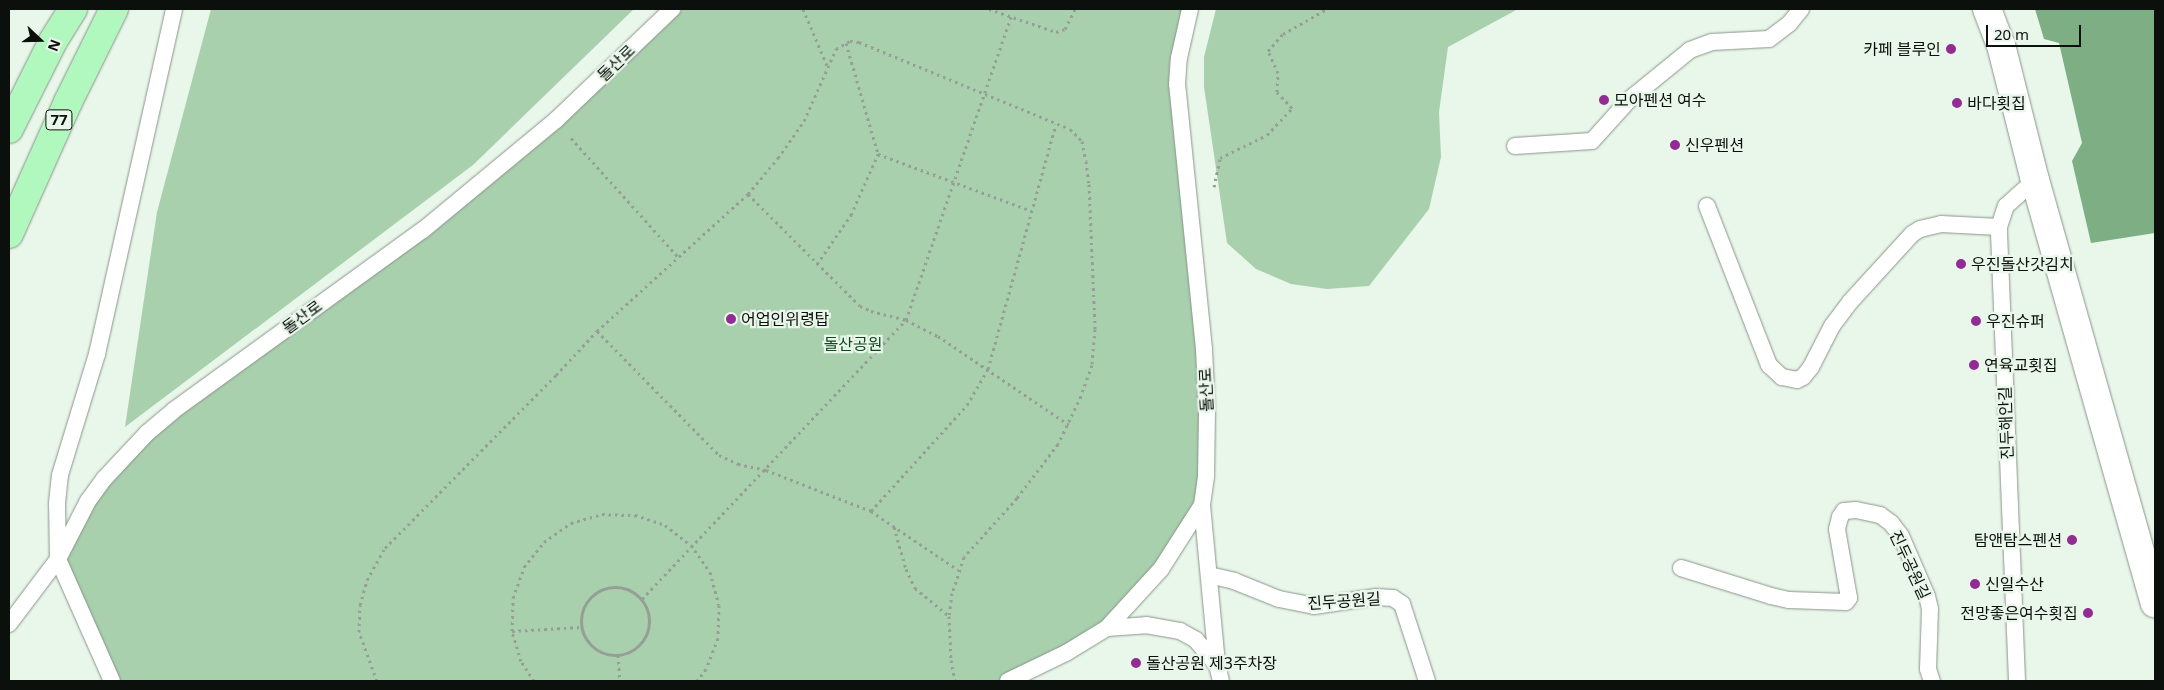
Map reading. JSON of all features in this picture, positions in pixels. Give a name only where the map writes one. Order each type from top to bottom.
[{"type":"main road","name":"77","points":[[9,129],[52,42],[74,9]]},
{"type":"main road","name":"77","points":[[9,234],[68,102],[114,9]]},
{"type":"street","points":[[1987,9],[2001,45],[2014,90],[2035,180],[2155,603]]},
{"type":"lane","points":[[112,681],[58,559],[57,503],[60,475],[97,354],[174,9]]},
{"type":"lane","name":"돌산로","points":[[9,624],[58,559],[88,502],[104,479],[147,433],[174,410],[423,230],[556,120],[672,9]]},
{"type":"lane","name":"돌산로","points":[[1008,681],[1066,653],[1107,628],[1161,569],[1202,505],[1206,476],[1206,385],[1177,84],[1179,58],[1190,9]]},
{"type":"lane","points":[[1515,146],[1592,141],[1630,99],[1690,50],[1712,42],[1769,39],[1789,24],[1801,9]]},
{"type":"lane","name":"진두해안길","points":[[2017,681],[1999,227],[2006,206],[2035,180]]},
{"type":"lane","points":[[1707,206],[1769,365],[1782,377],[1797,380],[1803,377],[1810,367],[1832,326],[1850,302],[1912,234],[1920,229],[1941,224],[1999,227]]},
{"type":"lane","points":[[1202,505],[1219,673]]},
{"type":"lane","name":"진두공원길","points":[[1681,568],[1789,600],[1846,602],[1849,598],[1837,529],[1840,517],[1844,511],[1856,510],[1880,514],[1891,523],[1901,536],[1927,596],[1930,609],[1928,670],[1932,681]]},
{"type":"lane","name":"진두공원길","points":[[1209,575],[1234,581],[1279,599],[1306,605],[1376,597],[1393,598],[1402,604],[1427,681]]},
{"type":"lane","points":[[1107,628],[1146,625],[1180,630],[1196,640],[1219,673]]},
{"type":"path","points":[[803,9],[828,69]]},
{"type":"path","points":[[989,9],[1056,32],[1066,29],[1075,9]]},
{"type":"path","points":[[1212,195],[1220,158],[1267,135],[1292,108],[1277,92],[1278,73],[1268,51],[1283,34],[1326,9]]},
{"type":"path","points":[[642,599],[691,545],[766,470],[906,320],[1011,17]]},
{"type":"path","points":[[817,264],[851,215],[878,154],[846,42]]},
{"type":"path","points":[[377,681],[359,632],[360,605],[366,580],[384,548],[556,375],[597,331],[748,194],[792,139],[808,112],[836,49],[846,42],[859,42],[1056,124],[1070,130],[1082,141],[1089,184],[1095,347],[1084,389],[1069,425],[1045,463],[1017,498],[973,545],[964,557],[958,570],[949,616],[951,660],[956,681]]},
{"type":"path","points":[[556,120],[678,257]]},
{"type":"path","points":[[871,511],[967,405],[988,369],[1056,124]]},
{"type":"path","points":[[878,154],[1032,211]]},
{"type":"path","points":[[748,194],[860,306],[871,311],[906,320],[938,336],[1069,425]]},
{"type":"path","points":[[597,331],[719,455],[738,464],[766,470],[871,511],[958,570]]},
{"type":"path","points":[[534,681],[521,661],[512,631],[514,598],[524,568],[544,542],[571,523],[602,514],[634,514],[665,525],[691,545],[710,572],[719,605],[718,638],[706,670],[697,681]]},
{"type":"path","points":[[894,526],[906,569],[915,588],[949,616]]},
{"type":"path","points":[[611,586],[623,587],[633,591],[642,599],[650,618],[644,639],[633,650],[618,655],[598,651],[584,637],[580,616],[584,605],[600,589],[611,586]]},
{"type":"path","points":[[512,631],[581,627]]},
{"type":"path","points":[[618,655],[620,681]]},
{"type":"green space","points":[[211,9],[634,9],[473,165],[125,427],[157,212]]},
{"type":"green space","name":"돌산공원","points":[[669,9],[1190,9],[1179,58],[1198,288],[1202,505],[1119,616],[1008,681],[112,681],[58,559],[119,461],[423,230]]},
{"type":"green space","points":[[1216,9],[1518,9],[1448,47],[1439,112],[1441,157],[1429,209],[1369,286],[1327,289],[1291,284],[1256,269],[1227,243],[1204,87],[1204,57]]},
{"type":"shaded area","points":[[2035,9],[2155,9],[2155,233],[2091,243],[2072,161],[2082,143],[2059,43],[2044,39]]},
{"type":"place","name":"카페 블루인","points":[[1951,49]]},
{"type":"place","name":"모아펜션 여수","points":[[1604,100]]},
{"type":"place","name":"바다횟집","points":[[1957,103]]},
{"type":"place","name":"신우펜션","points":[[1675,145]]},
{"type":"place","name":"우진돌산갓김치","points":[[1961,264]]},
{"type":"place","name":"어업인위령탑","points":[[731,319]]},
{"type":"place","name":"우진슈퍼","points":[[1976,321]]},
{"type":"place","name":"연육교횟집","points":[[1974,365]]},
{"type":"place","name":"탐앤탐스펜션","points":[[2072,540]]},
{"type":"place","name":"신일수산","points":[[1975,584]]},
{"type":"place","name":"전망좋은여수횟집","points":[[2088,613]]},
{"type":"place","name":"돌산공원 제3주차장","points":[[1136,663]]}]
